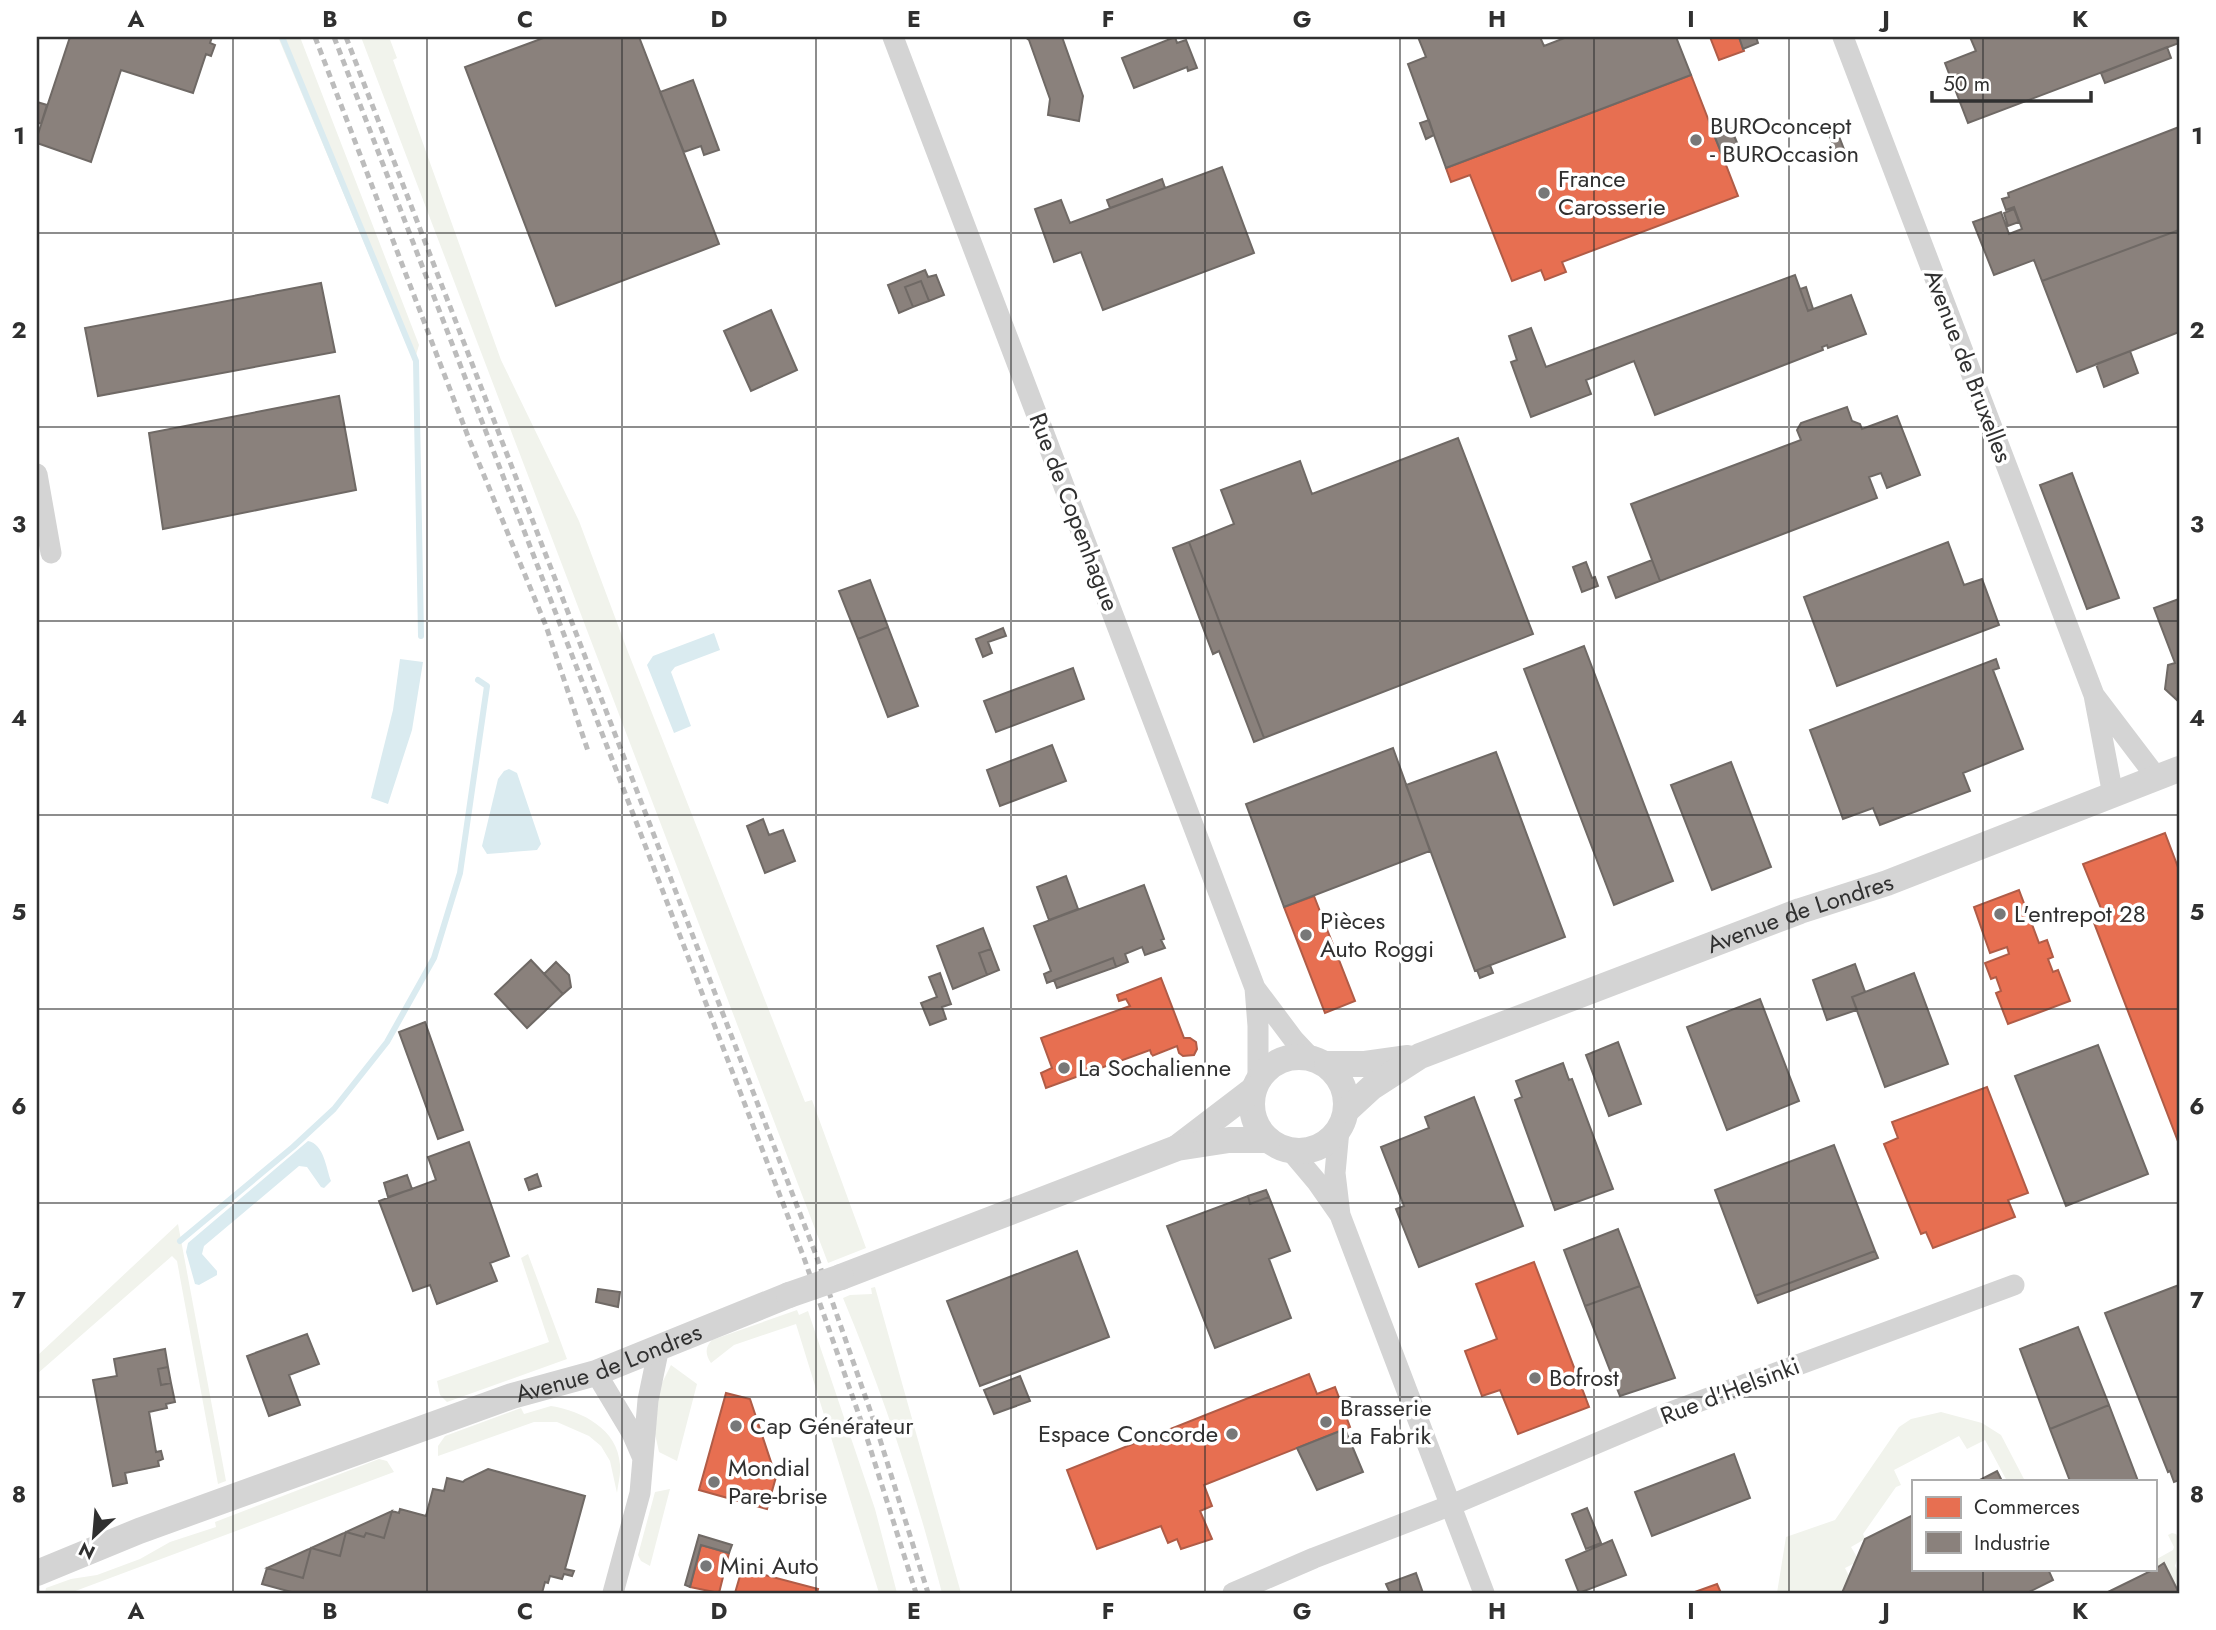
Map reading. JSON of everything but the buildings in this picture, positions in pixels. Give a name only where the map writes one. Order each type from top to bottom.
[{"type":"street","name":"Rue de Copenhague","points":[[893,37],[1255,988],[1286,1030],[1318,1061]]},
{"type":"street","name":"Avenue de Bruxelles","points":[[1843,37],[2094,695],[2113,795]]},
{"type":"street","points":[[37,474],[51,552]]},
{"type":"street","name":"Avenue de Bruxelles","points":[[2094,695],[2168,773]]},
{"type":"street","name":"Avenue de Londres","points":[[1343,1120],[1372,1087],[1420,1056],[1657,964],[1800,911],[1886,883],[2168,773]]},
{"type":"street","name":"Rue de Copenhague","points":[[1255,988],[1259,1038],[1256,1084]]},
{"type":"street","name":"Avenue de Londres","points":[[1318,1061],[1365,1064],[1420,1056]]},
{"type":"street","points":[[1340,1215],[1317,1182],[1257,1128],[1251,1105],[1256,1084],[1269,1067],[1279,1060],[1293,1057],[1318,1061],[1339,1078],[1346,1094],[1335,1173],[1340,1215],[1484,1593]]},
{"type":"street","name":"Avenue de Londres","points":[[1177,1148],[1256,1084]]},
{"type":"street","points":[[1279,1145],[1315,1149],[1328,1142],[1343,1120]]},
{"type":"street","name":"Avenue de Londres","points":[[37,1573],[139,1531],[512,1396],[596,1373],[789,1295],[1177,1148],[1228,1140],[1279,1145]]},
{"type":"street","name":"Rue d'Helsinki","points":[[1233,1593],[1314,1558],[1449,1506],[1668,1413],[2014,1285]]},
{"type":"street","points":[[613,1593],[640,1493],[648,1400],[659,1347]]},
{"type":"street","points":[[596,1373],[632,1433],[644,1461]]},
{"type":"shaded area","points":[[278,37],[300,37],[419,345],[414,362]]},
{"type":"shaded area","points":[[361,37],[389,37],[397,58],[393,60],[501,360],[579,521],[805,1102],[812,1100],[866,1248],[828,1263]]},
{"type":"shaded area","points":[[714,633],[720,650],[675,667],[671,672],[691,726],[674,733],[647,665],[653,656]]},
{"type":"shaded area","points":[[400,659],[423,662],[412,730],[388,804],[371,798],[393,710]]},
{"type":"shaded area","points":[[509,769],[517,773],[541,844],[537,850],[487,854],[482,846],[498,779]]},
{"type":"shaded area","points":[[308,1141],[321,1152],[331,1181],[324,1188],[321,1187],[307,1167],[299,1166],[204,1246],[202,1254],[217,1271],[217,1275],[199,1285],[195,1284],[186,1252],[188,1243]]},
{"type":"shaded area","points":[[178,1224],[226,1481],[218,1484],[177,1261],[172,1256],[37,1374],[37,1356]]},
{"type":"shaded area","points":[[528,1254],[567,1359],[447,1402],[440,1395],[437,1381],[549,1342],[521,1258]]},
{"type":"shaded area","points":[[875,1287],[961,1593],[942,1593],[898,1444],[843,1298],[872,1294],[871,1288]]},
{"type":"shaded area","points":[[797,1310],[799,1315],[808,1311],[875,1509],[897,1593],[879,1593],[796,1324],[734,1345],[711,1363],[708,1357],[707,1348],[712,1340]]},
{"type":"shaded area","points":[[671,1365],[697,1384],[677,1461],[659,1452],[655,1434],[659,1389]]},
{"type":"shaded area","points":[[551,1406],[586,1417],[613,1441],[620,1465],[617,1493],[610,1461],[601,1446],[589,1436],[557,1422],[534,1422],[438,1456],[438,1446],[445,1436],[521,1408],[524,1414]]},
{"type":"shaded area","points":[[1941,1412],[1982,1423],[2001,1435],[2024,1480],[2006,1480],[1985,1440],[1967,1449],[1959,1436],[1894,1470],[1901,1485],[1896,1487],[1863,1534],[1865,1539],[1851,1547],[1857,1557],[1855,1563],[1845,1568],[1849,1576],[1842,1593],[1777,1593],[1786,1537],[1835,1520],[1899,1427],[1911,1419]]},
{"type":"shaded area","points":[[379,1459],[387,1461],[394,1472],[70,1593],[45,1593],[46,1588],[71,1579],[97,1575],[140,1559],[170,1542],[216,1527],[215,1522]]},
{"type":"shaded area","points":[[670,1489],[650,1566],[641,1561],[638,1555],[655,1492]]},
{"type":"shaded area","points":[[2176,1534],[2179,1542],[2175,1566],[2179,1573],[2179,1593],[2164,1564],[2156,1568],[2156,1559],[2173,1550],[2168,1535]]},
{"type":"waterway","points":[[282,37],[416,361],[421,636]]},
{"type":"waterway","points":[[180,1241],[293,1147],[334,1109],[387,1042],[434,958],[460,873],[487,686],[478,680]]},
{"type":"railway","points":[[315,37],[469,439],[546,626],[588,751]]},
{"type":"railway","points":[[334,37],[804,1258],[866,1435],[916,1593]]},
{"type":"railway","points":[[346,37],[816,1255],[878,1433],[928,1593]]},
{"type":"place","name":"BUROconcept - BUROccasion","points":[[1696,140]]},
{"type":"place","name":"France Carosserie","points":[[1544,193]]},
{"type":"place","name":"L'entrepot 28","points":[[2000,914]]},
{"type":"place","name":"Pièces Auto Roggi","points":[[1306,935]]},
{"type":"place","name":"La Sochalienne","points":[[1064,1068]]},
{"type":"place","name":"Bofrost","points":[[1535,1378]]},
{"type":"place","name":"Brasserie La Fabrik","points":[[1326,1422]]},
{"type":"place","name":"Cap Générateur","points":[[736,1426]]},
{"type":"place","name":"Espace Concorde","points":[[1232,1434]]},
{"type":"place","name":"Mondial Pare-brise","points":[[714,1482]]},
{"type":"place","name":"Mini Auto","points":[[706,1566]]}]
